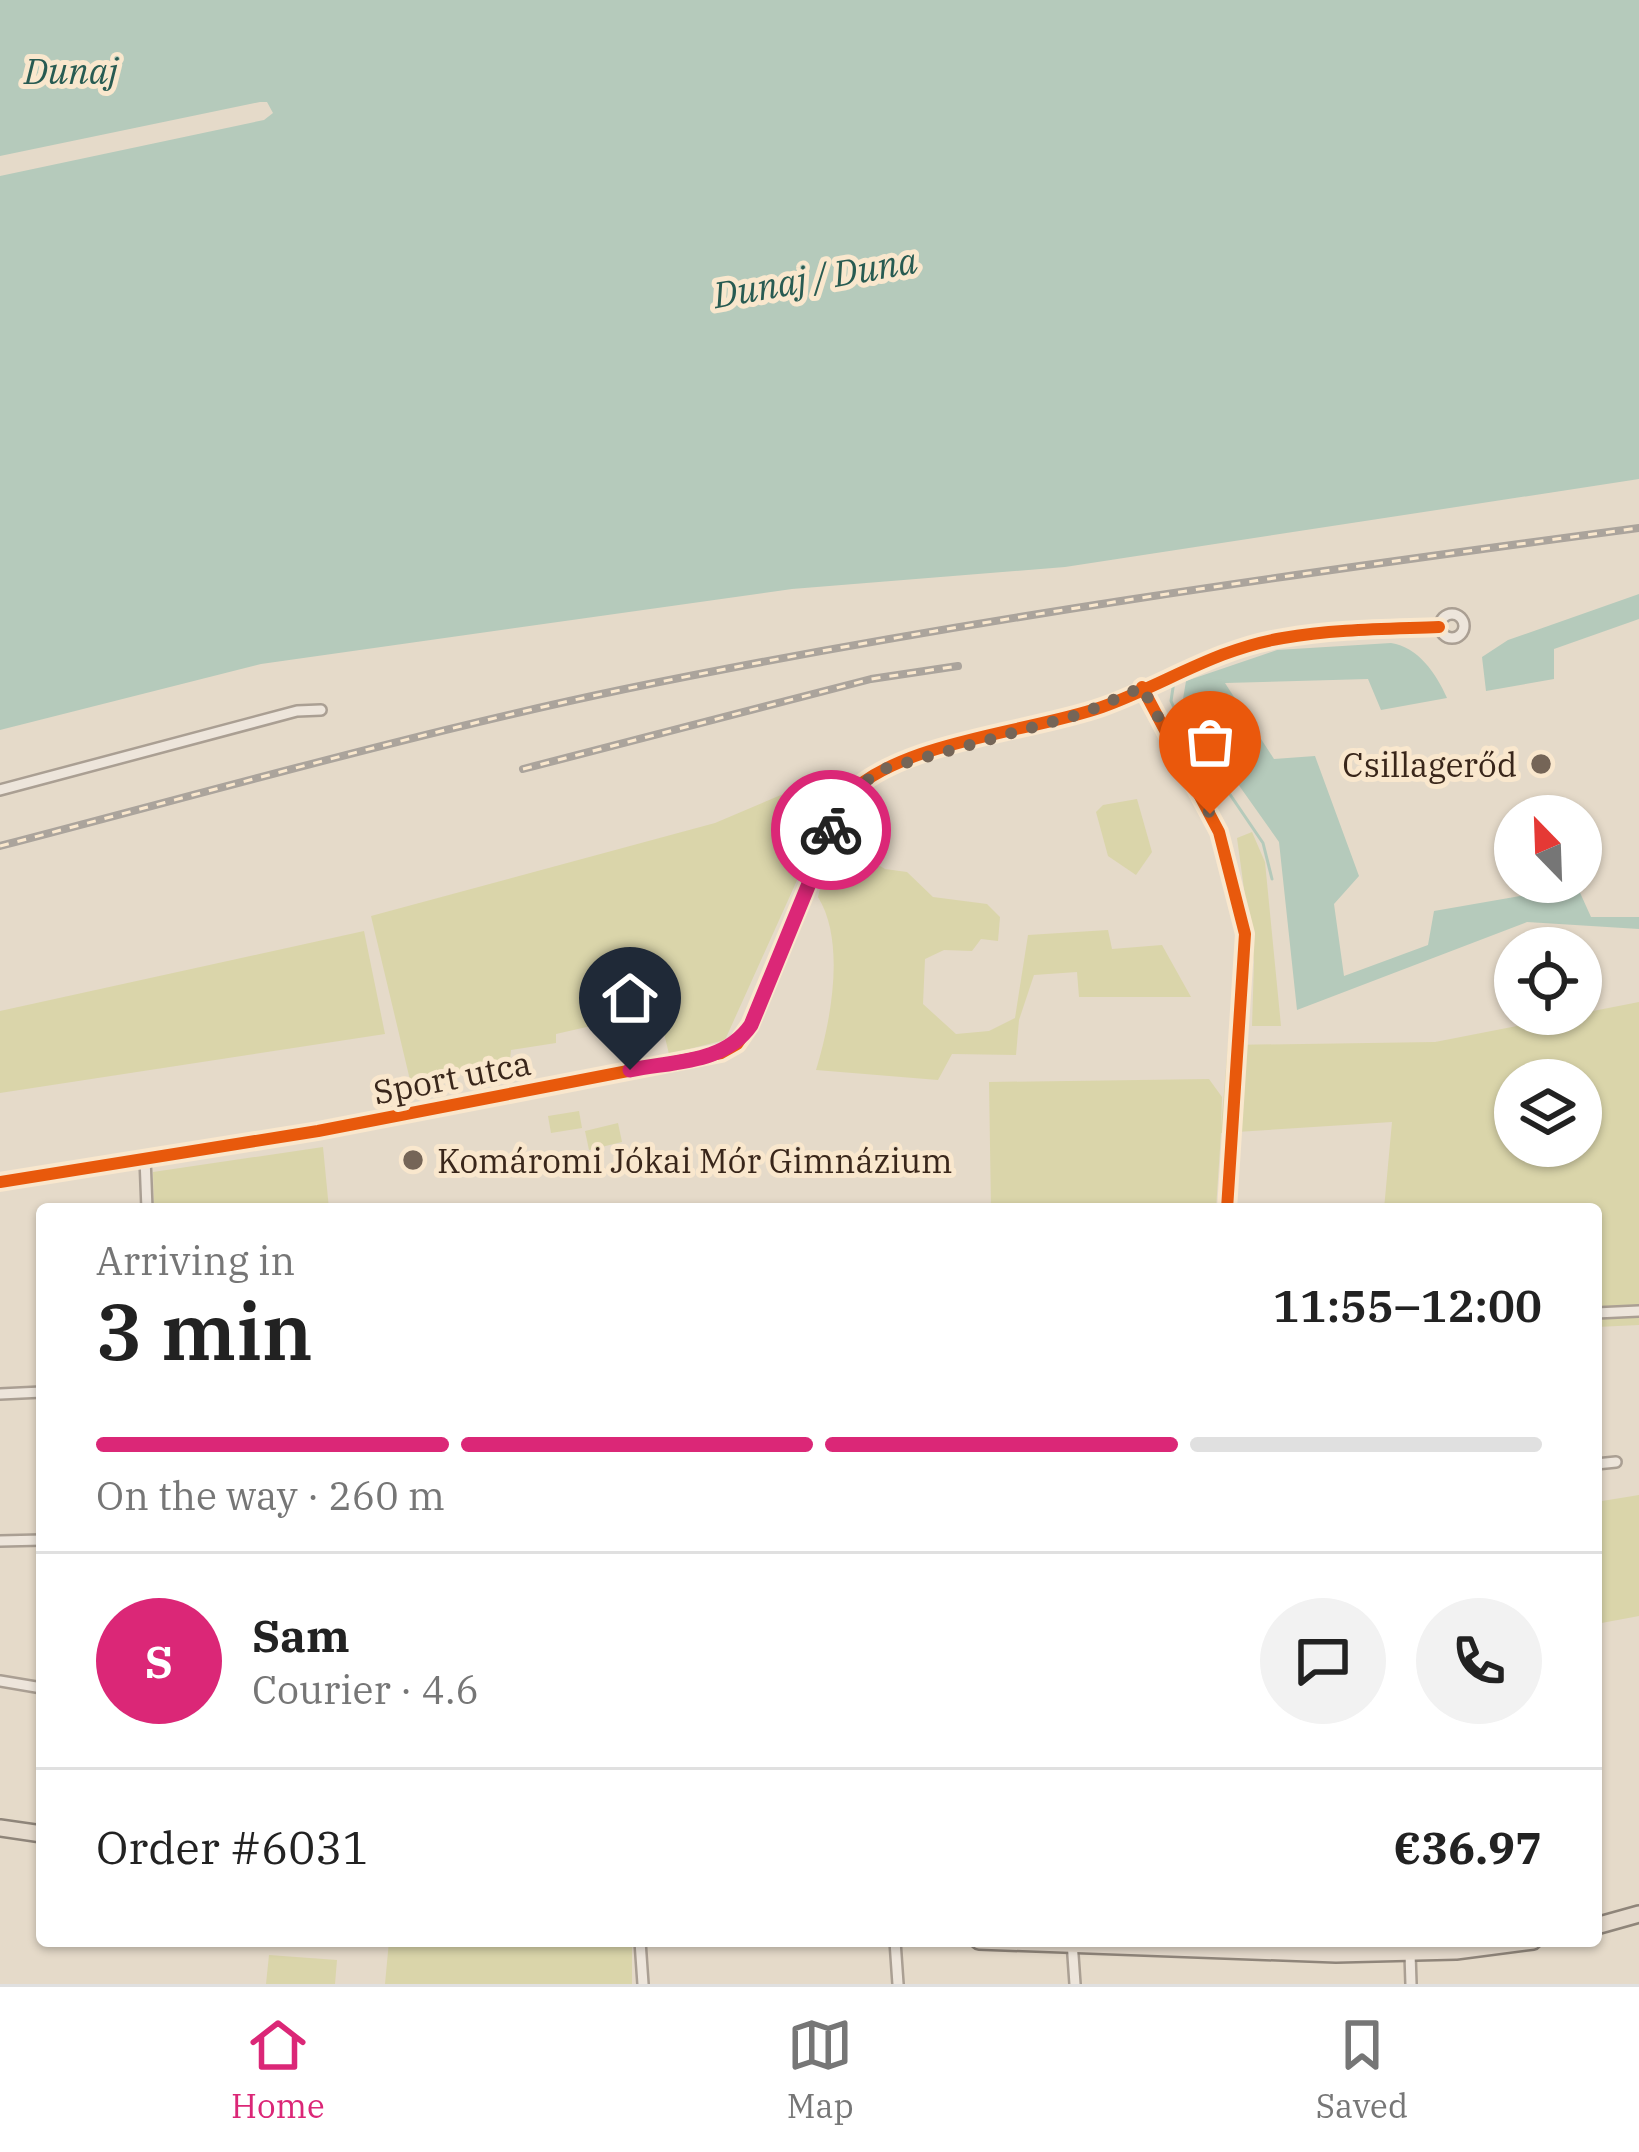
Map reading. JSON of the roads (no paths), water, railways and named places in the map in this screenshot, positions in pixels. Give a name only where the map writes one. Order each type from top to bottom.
[{"type":"main road","points":[[0,1828],[36,1833]]},
{"type":"main road","points":[[1602,1924],[1639,1914]]},
{"type":"main road","points":[[1275,1947],[1410,1953],[1472,1947]]},
{"type":"street","name":"Sport utca","points":[[0,1182],[318,1131],[730,1049],[751,1025],[844,799],[862,779],[904,761],[1084,713],[1225,651],[1282,638],[1439,627]]},
{"type":"street","points":[[1142,687],[1219,832],[1245,934],[1227,1203]]},
{"type":"street","points":[[0,790],[297,711],[321,710]]},
{"type":"street","points":[[145,1158],[147,1203]]},
{"type":"street","points":[[1602,1313],[1637,1315]]},
{"type":"street","points":[[0,1394],[36,1392]]},
{"type":"street","points":[[1602,1463],[1616,1462]]},
{"type":"street","points":[[0,1540],[36,1540]]},
{"type":"street","points":[[0,1682],[36,1687]]},
{"type":"street","points":[[640,1947],[643,1984]]},
{"type":"street","points":[[895,1947],[898,1984]]},
{"type":"street","points":[[1072,1947],[1075,1984]]},
{"type":"street","points":[[1410,1953],[1411,1984]]},
{"type":"water","points":[[0,0],[1639,0],[1639,479],[1065,567],[792,589],[261,664],[0,730],[0,176],[264,120],[273,113],[267,102],[260,102],[0,156]]},
{"type":"water","points":[[1639,594],[1639,619],[1554,649],[1554,679],[1486,691],[1482,657],[1508,640]]},
{"type":"water","points":[[1401,645],[1425,663],[1447,698],[1381,710],[1368,679],[1225,683],[1274,759],[1315,756],[1359,876],[1334,904],[1344,976],[1428,945],[1434,911],[1494,901],[1585,903],[1591,917],[1639,917],[1639,929],[1527,922],[1494,927],[1494,935],[1297,1010],[1279,842],[1182,705],[1186,681],[1277,650]]},
{"type":"waterway","points":[[1174,681],[1171,701],[1180,721],[1263,843],[1272,879]]},
{"type":"railway","points":[[0,846],[468,724],[751,664],[1130,600],[1639,528]]},
{"type":"railway","points":[[523,769],[871,679],[958,666]]},
{"type":"place","name":"Csillagerőd","points":[[1541,764]]},
{"type":"place","name":"Komáromi Jókai Mór Gimnázium","points":[[413,1160]]},
{"type":"water label","name":"Dunaj","points":[[71,70]]},
{"type":"water label","name":"Dunaj / Duna","points":[[815,277]]}]
